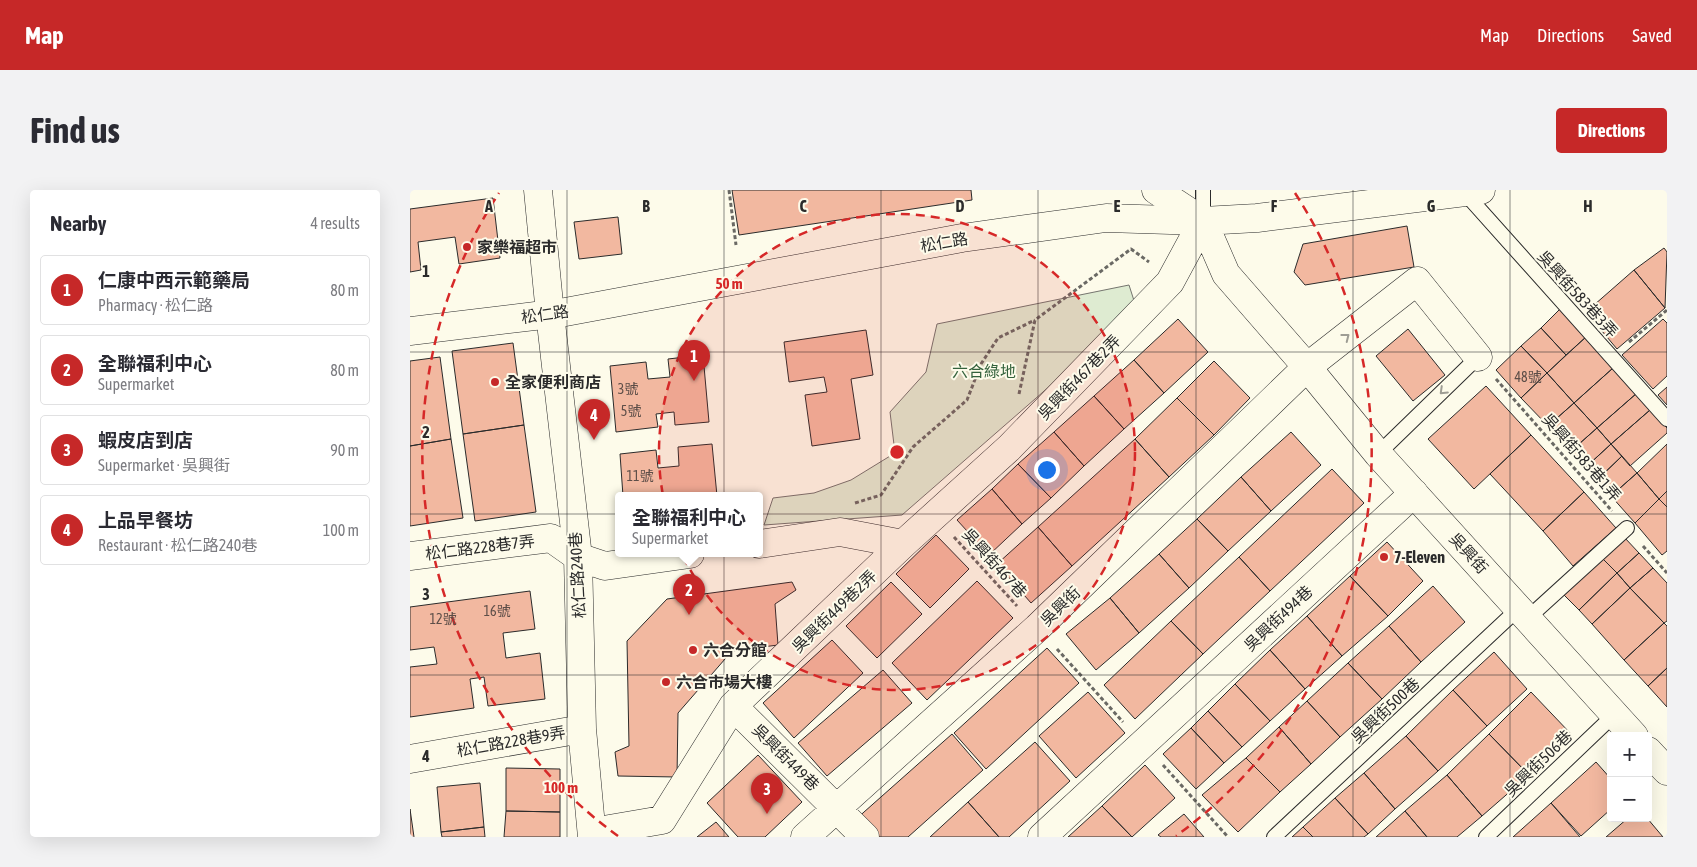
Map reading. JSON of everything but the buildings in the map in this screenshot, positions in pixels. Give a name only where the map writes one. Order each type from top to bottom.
[{"type":"street","name":"松仁路240巷","points":[[538,190],[550,314],[578,557],[582,730],[592,835]]},
{"type":"street","points":[[1156,190],[1203,221]]},
{"type":"street","name":"松仁路","points":[[410,331],[550,314],[962,238],[1106,218],[1203,221],[1257,218],[1472,191]]},
{"type":"street","name":"吳興街","points":[[1203,221],[1226,274],[1307,367],[1378,454],[1631,732]]},
{"type":"street","name":"吳興街467巷2弄","points":[[935,516],[1009,448],[1170,282],[1203,221]]},
{"type":"street","points":[[1307,367],[1417,281],[1478,358]]},
{"type":"street","name":"吳興街","points":[[805,837],[1037,628],[1307,367]]},
{"type":"street","name":"吳興街494巷","points":[[1042,837],[1414,493]]},
{"type":"street","name":"吳興街449巷2弄","points":[[592,835],[662,820],[733,706],[903,544],[935,516]]},
{"type":"street","points":[[763,543],[840,532],[903,544]]},
{"type":"street","name":"松仁路228巷7弄","points":[[410,556],[551,538],[578,557],[605,566],[669,557]]},
{"type":"street","name":"吳興街449巷","points":[[733,706],[864,837]]},
{"type":"street","name":"松仁路228巷9弄","points":[[410,759],[582,730]]},
{"type":"street","points":[[1652,755],[1667,772]]},
{"type":"lane","points":[[1203,190],[1203,221]]},
{"type":"lane","name":"吳興街583巷3弄","points":[[1472,191],[1611,357],[1667,419]]},
{"type":"lane","points":[[1378,454],[1478,358]]},
{"type":"lane","name":"吳興街500巷","points":[[1274,837],[1523,613],[1627,528]]},
{"type":"lane","name":"吳興街506巷","points":[[1486,837],[1615,714]]},
{"type":"path","points":[[729,190],[736,245]]},
{"type":"path","points":[[840,532],[854,503],[881,495],[913,447],[967,400],[981,364],[998,338],[1035,320],[1131,249],[1152,264]]},
{"type":"path","points":[[1611,357],[1667,310]]},
{"type":"path","points":[[1018,396],[1035,320]]},
{"type":"path","name":"吳興街583巷1弄","points":[[1478,358],[1667,573]]},
{"type":"path","name":"吳興街467巷","points":[[935,516],[1037,628]]},
{"type":"green space","name":"六合綠地","points":[[1129,285],[1137,310],[902,515],[764,525],[773,498],[814,493],[851,480],[895,453],[890,412],[926,372],[937,324]]},
{"type":"place","name":"家樂福超市","points":[[467,247]]},
{"type":"place","name":"仁康中西示範藥局","points":[[694,381]]},
{"type":"place","name":"全家便利商店","points":[[495,382]]},
{"type":"place","name":"上品早餐坊","points":[[594,440]]},
{"type":"place","name":"7-Eleven","points":[[1384,557]]},
{"type":"place","name":"全聯福利中心","points":[[689,615]]},
{"type":"place","name":"六合分館","points":[[693,650]]},
{"type":"place","name":"六合市場大樓","points":[[666,682]]},
{"type":"place","name":"蝦皮店到店","points":[[767,814]]}]
